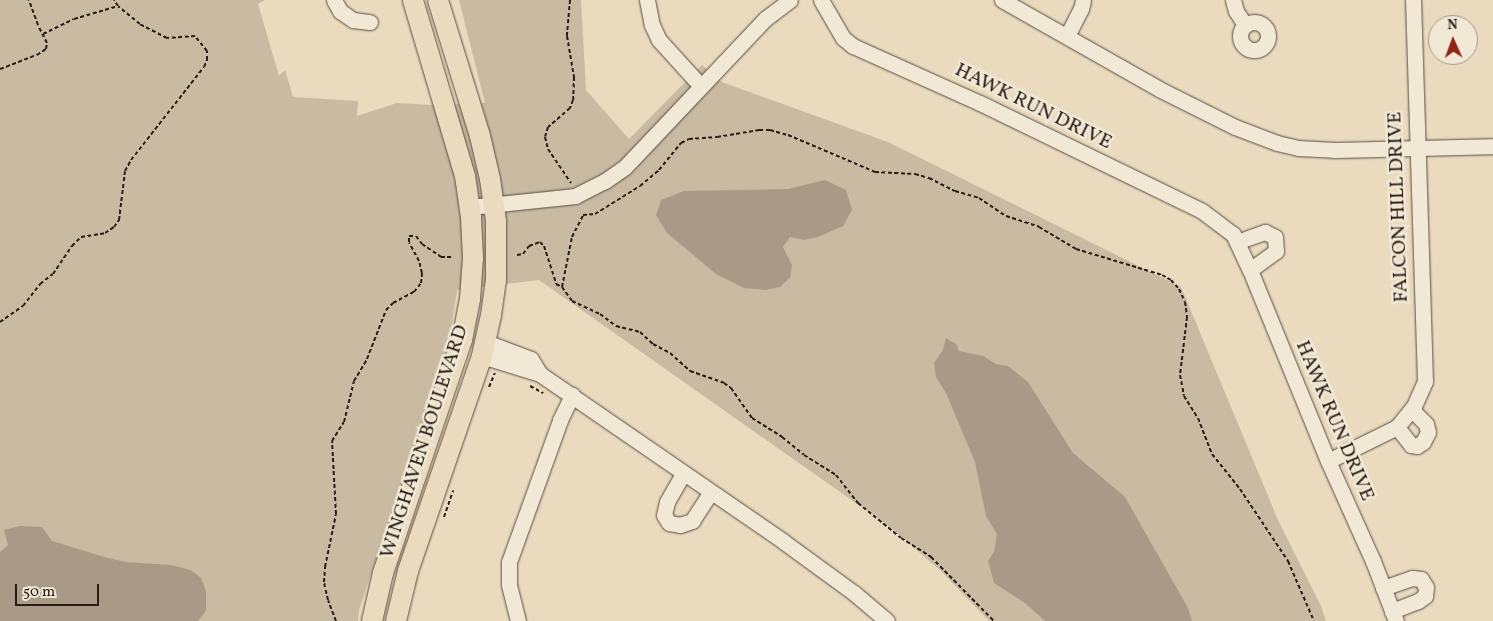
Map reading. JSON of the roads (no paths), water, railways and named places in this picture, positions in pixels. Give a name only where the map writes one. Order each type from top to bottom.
[{"type":"main road","name":"WINGHAVEN BOULEVARD","points":[[372,621],[383,573],[462,340],[470,299],[473,258],[470,207],[455,136],[413,0]]},
{"type":"main road","name":"WINGHAVEN BOULEVARD","points":[[396,621],[408,571],[484,349],[496,280],[497,246],[494,204],[480,136],[438,0]]},
{"type":"street","points":[[334,0],[340,11],[353,20],[370,22]]},
{"type":"street","points":[[647,0],[652,25],[659,40],[700,85]]},
{"type":"street","points":[[470,207],[575,196],[605,180],[625,167],[700,85],[766,19],[790,0]]},
{"type":"street","name":"HAWK RUN DRIVE","points":[[821,0],[843,38],[854,46],[980,103],[1202,211],[1233,234],[1250,270],[1394,616],[1425,596],[1426,587],[1421,579],[1412,578],[1383,588]]},
{"type":"street","points":[[1002,0],[1188,104],[1235,127],[1277,143],[1298,148],[1334,150],[1417,146],[1493,146]]},
{"type":"street","points":[[1067,36],[1081,9],[1083,0]]},
{"type":"street","points":[[1233,0],[1236,12],[1245,25]]},
{"type":"street","name":"FALCON HILL DRIVE","points":[[1328,461],[1397,427],[1412,410],[1425,381],[1413,0]]},
{"type":"street","points":[[1237,242],[1259,233],[1271,233],[1275,237],[1278,247],[1276,251],[1250,270]]},
{"type":"street","points":[[484,349],[540,374],[792,548],[854,593],[887,621]]},
{"type":"street","points":[[518,621],[509,584],[509,562],[560,420],[572,396]]},
{"type":"street","points":[[1397,427],[1411,445],[1417,446],[1423,442],[1428,432],[1426,424],[1412,410]]},
{"type":"street","points":[[683,474],[667,502],[664,515],[669,524],[680,525],[692,521],[710,493]]}]
